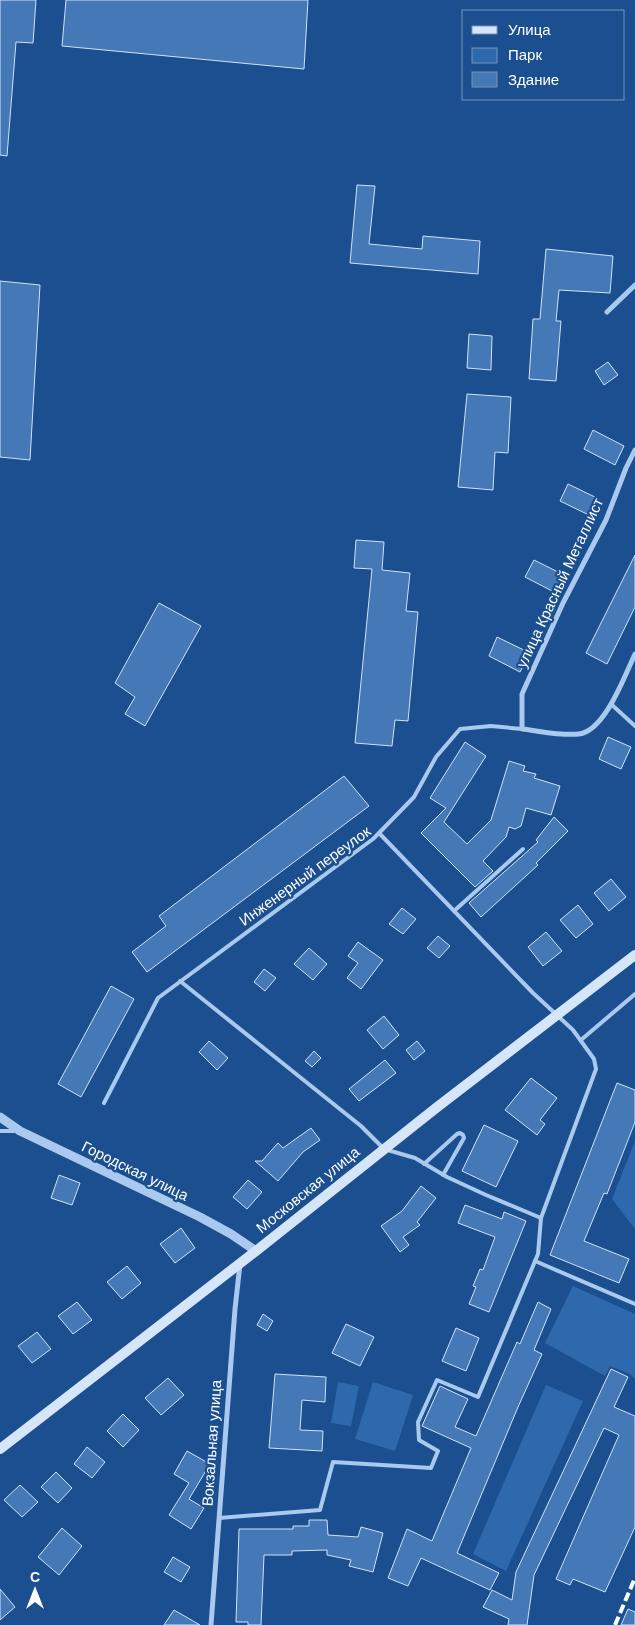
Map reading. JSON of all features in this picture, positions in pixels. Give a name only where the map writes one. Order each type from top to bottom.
[{"type":"main road","name":"Московская улица","points":[[0,1449],[635,955]]},
{"type":"street","points":[[607,312],[635,285]]},
{"type":"street","name":"улица Красный Металлист","points":[[522,729],[522,694],[563,602],[606,520],[635,450]]},
{"type":"street","points":[[522,729],[581,734],[597,725],[611,704],[635,654]]},
{"type":"street","name":"Городская улица","points":[[0,1117],[20,1131],[200,1217],[232,1234],[256,1251]]},
{"type":"street","name":"Вокзальная улица","points":[[211,1625],[240,1264]]},
{"type":"lane","points":[[611,704],[635,726]]},
{"type":"lane","points":[[379,833],[414,797],[436,757],[460,729],[491,726],[522,729]]},
{"type":"lane","name":"Инженерный переулок","points":[[104,1103],[158,998],[379,833],[533,993],[573,1030],[594,1060],[596,1070],[541,1218],[538,1254],[478,1397],[437,1380],[418,1422],[419,1440],[438,1451],[431,1468],[333,1462],[320,1510],[219,1518]]},
{"type":"lane","points":[[454,911],[523,849]]},
{"type":"lane","points":[[180,981],[361,1126],[384,1149],[415,1158],[442,1175],[541,1218]]},
{"type":"lane","points":[[581,1040],[635,994]]},
{"type":"lane","points":[[0,1132],[20,1131]]},
{"type":"lane","points":[[424,1164],[457,1134],[463,1134],[464,1138],[442,1175]]},
{"type":"lane","points":[[535,1261],[635,1304]]},
{"type":"green space","points":[[635,1141],[635,1229],[612,1199]]},
{"type":"green space","points":[[573,1286],[635,1314],[635,1379],[630,1374],[610,1366],[605,1376],[545,1343]]},
{"type":"green space","points":[[338,1382],[359,1386],[351,1426],[331,1423]]},
{"type":"green space","points":[[373,1382],[413,1395],[395,1451],[355,1439]]},
{"type":"green space","points":[[546,1385],[583,1401],[506,1571],[473,1554]]},
{"type":"building","points":[[0,0],[36,0],[33,43],[16,42],[7,156],[0,155]]},
{"type":"building","points":[[66,0],[308,0],[304,69],[62,46]]},
{"type":"building","points":[[357,185],[375,186],[369,244],[422,249],[423,236],[480,241],[478,274],[350,263]]},
{"type":"building","points":[[546,249],[613,256],[610,293],[559,290],[556,321],[561,321],[556,381],[529,379],[533,319],[540,319]]},
{"type":"building","points":[[0,281],[40,285],[30,460],[0,457]]},
{"type":"building","points":[[469,334],[492,336],[491,370],[467,368]]},
{"type":"building","points":[[608,362],[618,375],[604,385],[595,371]]},
{"type":"building","points":[[467,394],[511,397],[508,453],[495,452],[493,490],[458,487]]},
{"type":"building","points":[[593,430],[624,446],[615,465],[584,449]]},
{"type":"building","points":[[568,484],[599,499],[591,516],[560,501]]},
{"type":"building","points":[[356,540],[384,542],[382,570],[410,573],[406,611],[418,612],[408,721],[395,720],[392,746],[355,743],[372,569],[354,568]]},
{"type":"building","points":[[635,555],[635,607],[607,664],[586,653]]},
{"type":"building","points":[[534,560],[564,575],[556,593],[525,577]]},
{"type":"building","points":[[159,603],[201,626],[145,726],[125,714],[135,697],[115,683]]},
{"type":"building","points":[[497,637],[530,653],[520,672],[489,656]]},
{"type":"building","points":[[608,737],[631,747],[621,769],[599,759]]},
{"type":"building","points":[[465,742],[486,756],[444,822],[467,844],[491,820],[509,761],[525,766],[523,771],[536,774],[534,778],[560,786],[551,815],[526,808],[521,826],[515,829],[509,827],[506,837],[483,861],[493,871],[475,887],[421,833],[446,808],[430,798]]},
{"type":"building","points":[[344,776],[369,806],[147,972],[132,952],[166,926],[159,916]]},
{"type":"building","points":[[554,817],[568,831],[536,863],[538,865],[481,917],[469,903],[538,842],[536,840]]},
{"type":"building","points":[[611,879],[626,897],[609,911],[594,893]]},
{"type":"building","points":[[578,905],[593,924],[576,938],[560,920]]},
{"type":"building","points":[[402,908],[416,919],[403,934],[389,924]]},
{"type":"building","points":[[546,932],[562,951],[543,966],[528,947]]},
{"type":"building","points":[[438,936],[450,946],[439,958],[427,948]]},
{"type":"building","points":[[358,942],[383,960],[361,989],[347,978],[358,963],[348,956]]},
{"type":"building","points":[[309,948],[327,964],[313,980],[294,964]]},
{"type":"building","points":[[264,969],[276,978],[265,991],[254,982]]},
{"type":"building","points":[[111,986],[134,999],[81,1097],[58,1084]]},
{"type":"building","points":[[384,1016],[399,1035],[383,1049],[367,1030]]},
{"type":"building","points":[[209,1041],[228,1058],[217,1070],[199,1052]]},
{"type":"building","points":[[417,1041],[425,1051],[414,1060],[406,1050]]},
{"type":"building","points":[[314,1051],[321,1058],[312,1067],[305,1061]]},
{"type":"building","points":[[385,1060],[396,1073],[359,1101],[349,1089]]},
{"type":"building","points":[[531,1078],[557,1098],[540,1120],[545,1124],[537,1135],[505,1110]]},
{"type":"building","points":[[617,1083],[635,1090],[635,1122],[607,1194],[604,1193],[584,1241],[629,1259],[619,1283],[550,1255]]},
{"type":"building","points":[[484,1125],[518,1141],[496,1187],[462,1171]]},
{"type":"building","points":[[311,1128],[320,1140],[303,1152],[278,1181],[255,1161],[262,1161],[278,1143],[283,1148]]},
{"type":"building","points":[[59,1175],[80,1183],[72,1205],[51,1198]]},
{"type":"building","points":[[248,1180],[262,1192],[247,1209],[233,1197]]},
{"type":"building","points":[[421,1186],[436,1198],[417,1222],[420,1225],[403,1237],[409,1245],[400,1252],[381,1226],[402,1211]]},
{"type":"building","points":[[465,1205],[502,1219],[504,1212],[526,1221],[489,1312],[469,1304],[476,1287],[473,1286],[480,1269],[483,1270],[495,1237],[458,1223]]},
{"type":"building","points":[[181,1228],[195,1248],[175,1263],[160,1244]]},
{"type":"building","points":[[127,1266],[141,1283],[122,1299],[107,1282]]},
{"type":"building","points":[[77,1302],[92,1320],[73,1334],[58,1316]]},
{"type":"building","points":[[538,1302],[551,1309],[534,1350],[542,1354],[457,1553],[499,1573],[490,1590],[421,1558],[408,1586],[388,1578],[407,1529],[432,1541],[471,1448],[422,1426],[440,1386],[468,1399],[455,1427],[476,1436],[517,1342],[520,1344]]},
{"type":"building","points":[[263,1314],[273,1321],[267,1331],[257,1325]]},
{"type":"building","points":[[346,1324],[374,1337],[360,1366],[332,1353]]},
{"type":"building","points":[[456,1328],[479,1338],[466,1371],[442,1361]]},
{"type":"building","points":[[37,1332],[51,1349],[32,1363],[18,1346]]},
{"type":"building","points":[[611,1369],[628,1377],[614,1407],[635,1416],[635,1527],[605,1592],[573,1579],[570,1585],[556,1579],[619,1435],[604,1428],[534,1575],[527,1625],[508,1625],[509,1619],[483,1607],[492,1590],[512,1600],[516,1572]]},
{"type":"building","points":[[275,1374],[326,1377],[325,1402],[302,1400],[300,1430],[323,1431],[322,1451],[269,1448]]},
{"type":"building","points":[[168,1378],[184,1395],[161,1415],[145,1398]]},
{"type":"building","points":[[123,1414],[139,1430],[123,1447],[107,1431]]},
{"type":"building","points":[[87,1447],[105,1462],[92,1478],[74,1464]]},
{"type":"building","points":[[187,1451],[210,1464],[189,1499],[204,1508],[191,1529],[169,1515],[189,1483],[174,1474]]},
{"type":"building","points":[[56,1472],[72,1488],[58,1503],[41,1487]]},
{"type":"building","points":[[20,1485],[38,1502],[22,1517],[4,1500]]},
{"type":"building","points":[[309,1520],[327,1520],[328,1535],[358,1537],[361,1527],[383,1533],[373,1572],[349,1566],[351,1560],[327,1555],[327,1550],[292,1551],[292,1555],[264,1555],[261,1625],[248,1625],[248,1622],[236,1622],[239,1529],[293,1529],[293,1526],[309,1526]]},
{"type":"building","points":[[62,1528],[82,1546],[59,1575],[38,1557]]},
{"type":"building","points":[[173,1557],[190,1567],[181,1582],[164,1572]]},
{"type":"building","points":[[0,1589],[15,1607],[0,1620]]},
{"type":"building","points":[[628,1609],[635,1612],[635,1625],[621,1625]]},
{"type":"building","points":[[174,1610],[200,1625],[164,1625]]},
{"type":"railway","points":[[615,1625],[635,1578]]}]
